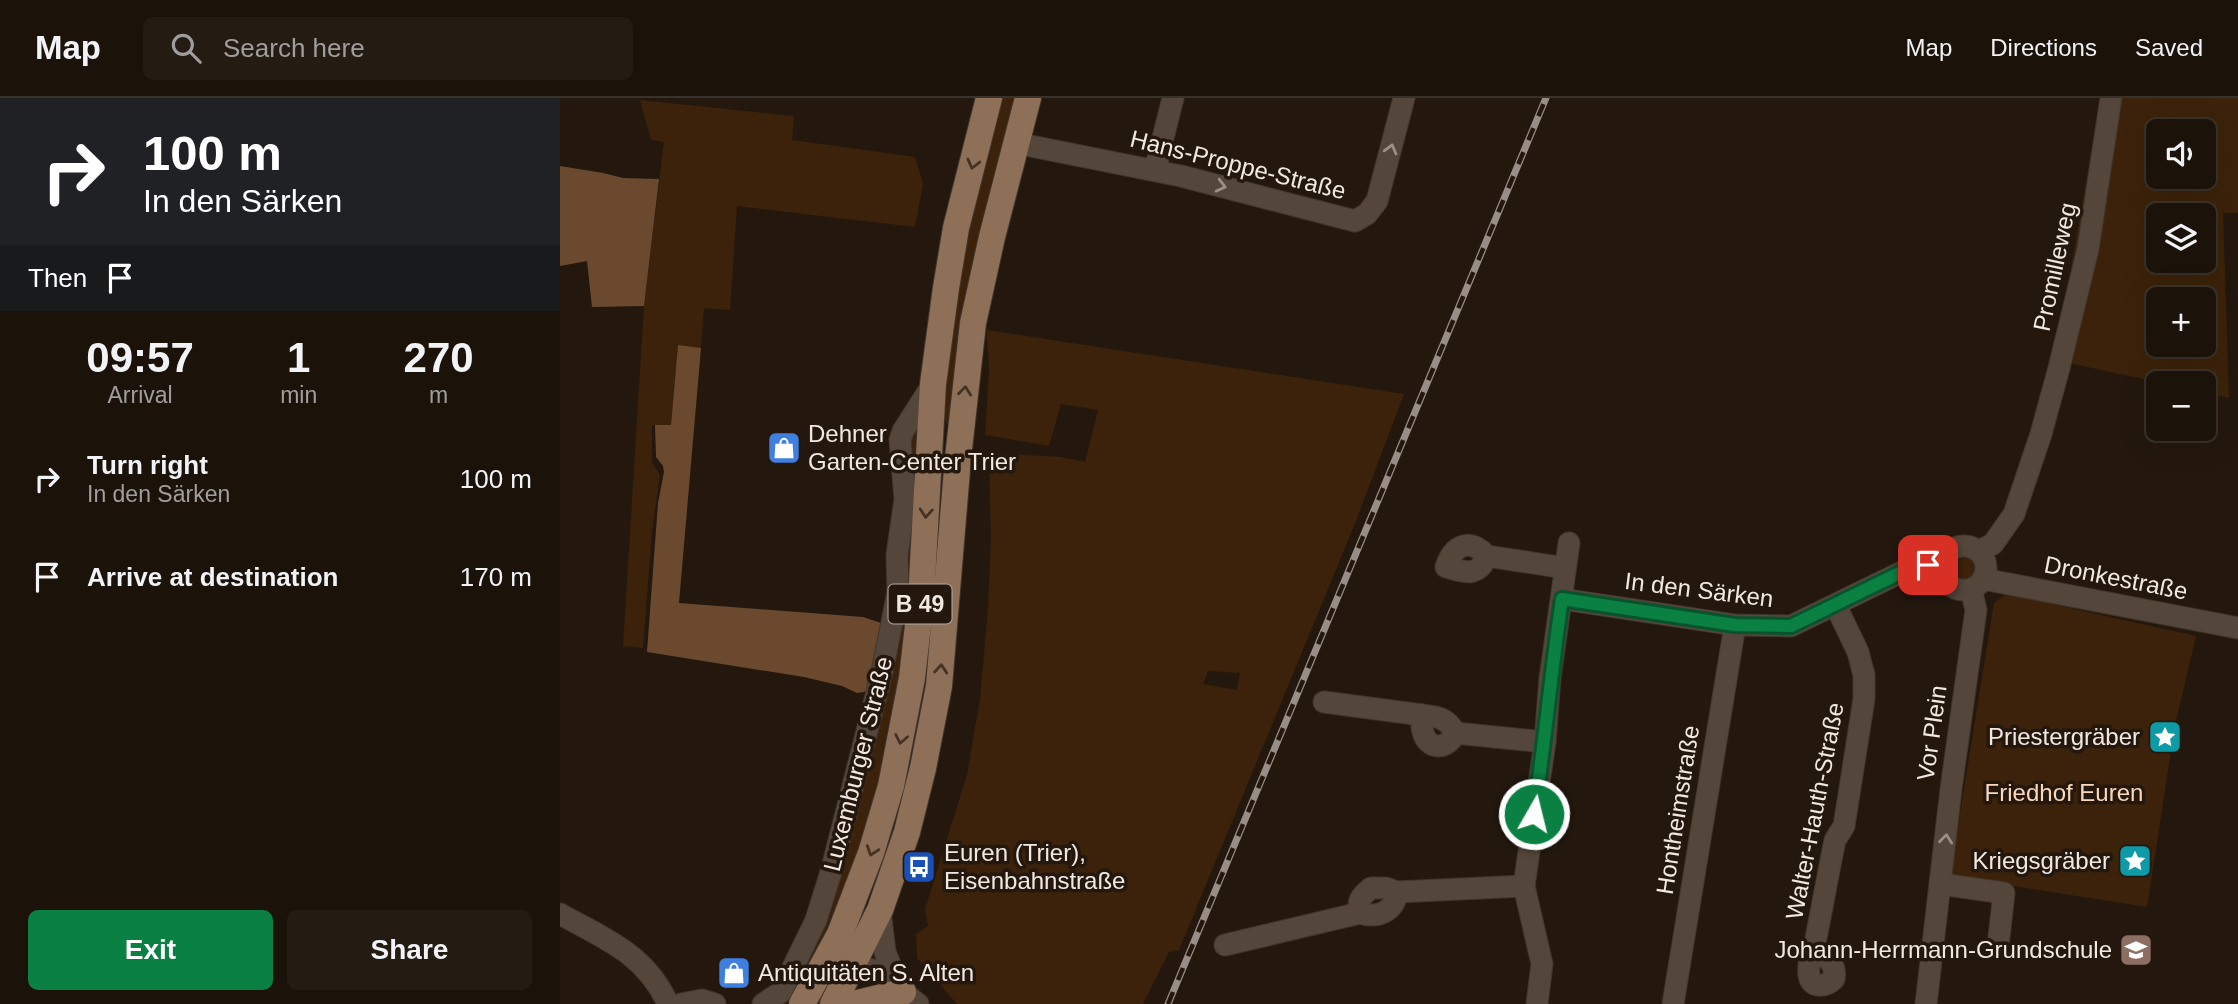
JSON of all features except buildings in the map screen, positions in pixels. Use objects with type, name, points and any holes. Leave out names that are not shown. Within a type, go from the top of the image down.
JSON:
[{"type":"main road","name":"Luxemburger Straße","points":[[802,1004],[840,934],[871,853],[891,786],[909,690],[921,599],[920,423],[933,384],[956,228],[989,98]]},
{"type":"main road","name":"B 49","points":[[833,1004],[880,910],[907,832],[923,768],[939,686],[958,458],[973,323],[1028,98]]},
{"type":"main road","points":[[854,1004],[911,998]]},
{"type":"street","points":[[1155,170],[1173,98]]},
{"type":"street","name":"Hans-Proppe-Straße","points":[[1016,143],[1155,170],[1355,221],[1367,214],[1377,201],[1404,98]]},
{"type":"street","name":"Promilleweg","points":[[1979,551],[1993,544],[2014,514],[2038,444],[2088,249],[2111,98]]},
{"type":"street","points":[[920,423],[944,428],[950,435],[958,458]]},
{"type":"street","name":"Luxemburger Straße","points":[[763,1004],[780,992],[786,981],[816,920],[831,872],[882,672],[898,592],[897,555],[905,499],[900,440],[903,431],[920,423]]},
{"type":"street","points":[[1537,1004],[1542,964],[1524,886],[1569,543]]},
{"type":"street","points":[[1967,546],[1979,551],[1985,562],[1977,584],[1964,590],[1952,586],[1943,576],[1942,563],[1949,552],[1954,548],[1967,546]]},
{"type":"street","points":[[1487,556],[1565,568]]},
{"type":"street","name":"In den Särken","points":[[1562,599],[1735,625],[1791,626],[1914,566],[1942,563]]},
{"type":"street","name":"Dronkestraße","points":[[1977,584],[2238,628]]},
{"type":"street","name":"Vor Plein","points":[[1926,1004],[1951,789],[1976,610],[1977,584]]},
{"type":"street","name":"Walter-Hauth-Straße","points":[[1814,948],[1835,840],[1844,826],[1864,699],[1864,675],[1858,652],[1836,606]]},
{"type":"street","name":"Hontheimstraße","points":[[1673,1004],[1735,625]]},
{"type":"street","points":[[1324,702],[1441,717],[1448,721],[1455,733],[1545,742]]},
{"type":"street","points":[[1941,884],[2004,893],[1998,946]]},
{"type":"street","points":[[1225,945],[1360,913],[1360,899],[1371,888],[1397,891],[1524,886]]},
{"type":"street","points":[[880,910],[885,952],[911,998]]},
{"type":"street","points":[[560,914],[630,953],[656,980],[668,1004]]},
{"type":"street","points":[[840,934],[845,952],[862,979],[876,987],[911,998]]},
{"type":"street","points":[[815,980],[853,968]]},
{"type":"street","points":[[681,1004],[702,1000],[715,1004]]},
{"type":"green space","points":[[999,98],[1018,98],[954,432],[941,416],[951,309]]},
{"type":"green space","points":[[2101,98],[2238,98],[2238,213],[2223,213],[2229,398],[2216,395],[2216,371],[2146,371],[2146,380],[2055,360]]},
{"type":"green space","points":[[640,100],[794,116],[792,140],[915,157],[923,184],[915,227],[737,206],[730,310],[704,308],[701,348],[678,346],[671,425],[652,425],[652,462],[660,475],[652,532],[643,648],[623,646],[644,306],[664,142],[651,140]]},
{"type":"green space","points":[[987,330],[1404,394],[1354,526],[1179,950],[1169,952],[1143,1004],[957,1004],[917,958],[916,934],[928,926],[925,909],[967,775],[980,699],[991,539],[989,453],[1061,457],[1085,462],[1098,410],[1061,404],[1049,446],[985,435],[989,371]],"holes":[[[1208,671],[1240,673],[1237,690],[1203,684]]]},
{"type":"green space","points":[[916,430],[922,430],[902,703],[851,884],[806,979],[786,1004],[776,1004],[860,791],[909,435]]},
{"type":"green space","points":[[1965,557],[1973,560],[1976,568],[1973,576],[1965,579],[1957,576],[1954,568],[1957,560]]},
{"type":"green space","name":"Friedhof Euren","points":[[2006,594],[2196,636],[2175,725],[2147,907],[1950,876],[1994,603]]},
{"type":"shaded area","points":[[560,166],[623,178],[659,179],[644,306],[592,307],[587,261],[560,266]]},
{"type":"shaded area","points":[[678,345],[701,348],[679,603],[863,617],[884,624],[870,691],[857,693],[842,686],[804,677],[647,652],[658,503],[664,472],[656,457],[655,425],[671,425]]},
{"type":"railway","points":[[1168,1004],[1546,98]]},
{"type":"place","name":"Dehner Garten-Center Trier","points":[[784,448]]},
{"type":"place","name":"Priestergräber","points":[[2165,737]]},
{"type":"place","name":"Kriegsgräber","points":[[2135,861]]},
{"type":"place","name":"Euren (Trier), Eisenbahnstraße","points":[[919,867]]},
{"type":"place","name":"Johann-Herrmann-Grundschule","points":[[2136,950]]},
{"type":"place","name":"Antiquitäten S. Alten","points":[[734,973]]},
{"type":"route","points":[[1534,814],[1562,599],[1735,625],[1791,626],[1914,566],[1928,565]]}]
